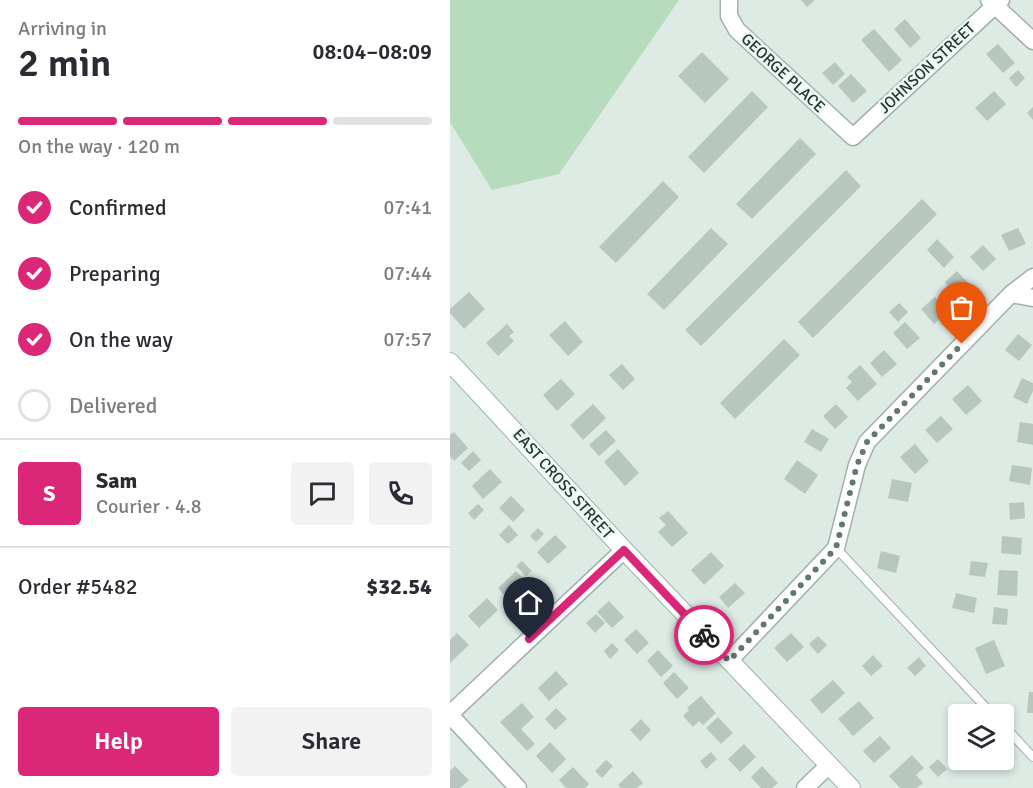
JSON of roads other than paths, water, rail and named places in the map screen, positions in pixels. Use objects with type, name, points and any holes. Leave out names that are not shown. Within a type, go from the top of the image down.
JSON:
[{"type":"street","name":"GEORGE PLACE","points":[[729,0],[729,16],[736,30],[853,137]]},
{"type":"street","name":"JOHNSON STREET","points":[[853,137],[995,2]]},
{"type":"street","points":[[995,2],[1033,41]]},
{"type":"street","points":[[729,661],[836,548],[857,465],[867,442],[1011,294],[1033,277]]},
{"type":"street","points":[[1011,294],[1033,298]]},
{"type":"street","name":"EAST CROSS STREET","points":[[450,362],[624,550],[851,788]]},
{"type":"street","points":[[518,788],[450,715],[624,550]]},
{"type":"street","points":[[805,788],[829,765]]},
{"type":"lane","points":[[836,548],[983,704]]},
{"type":"lane","points":[[1014,737],[1033,757]]}]
